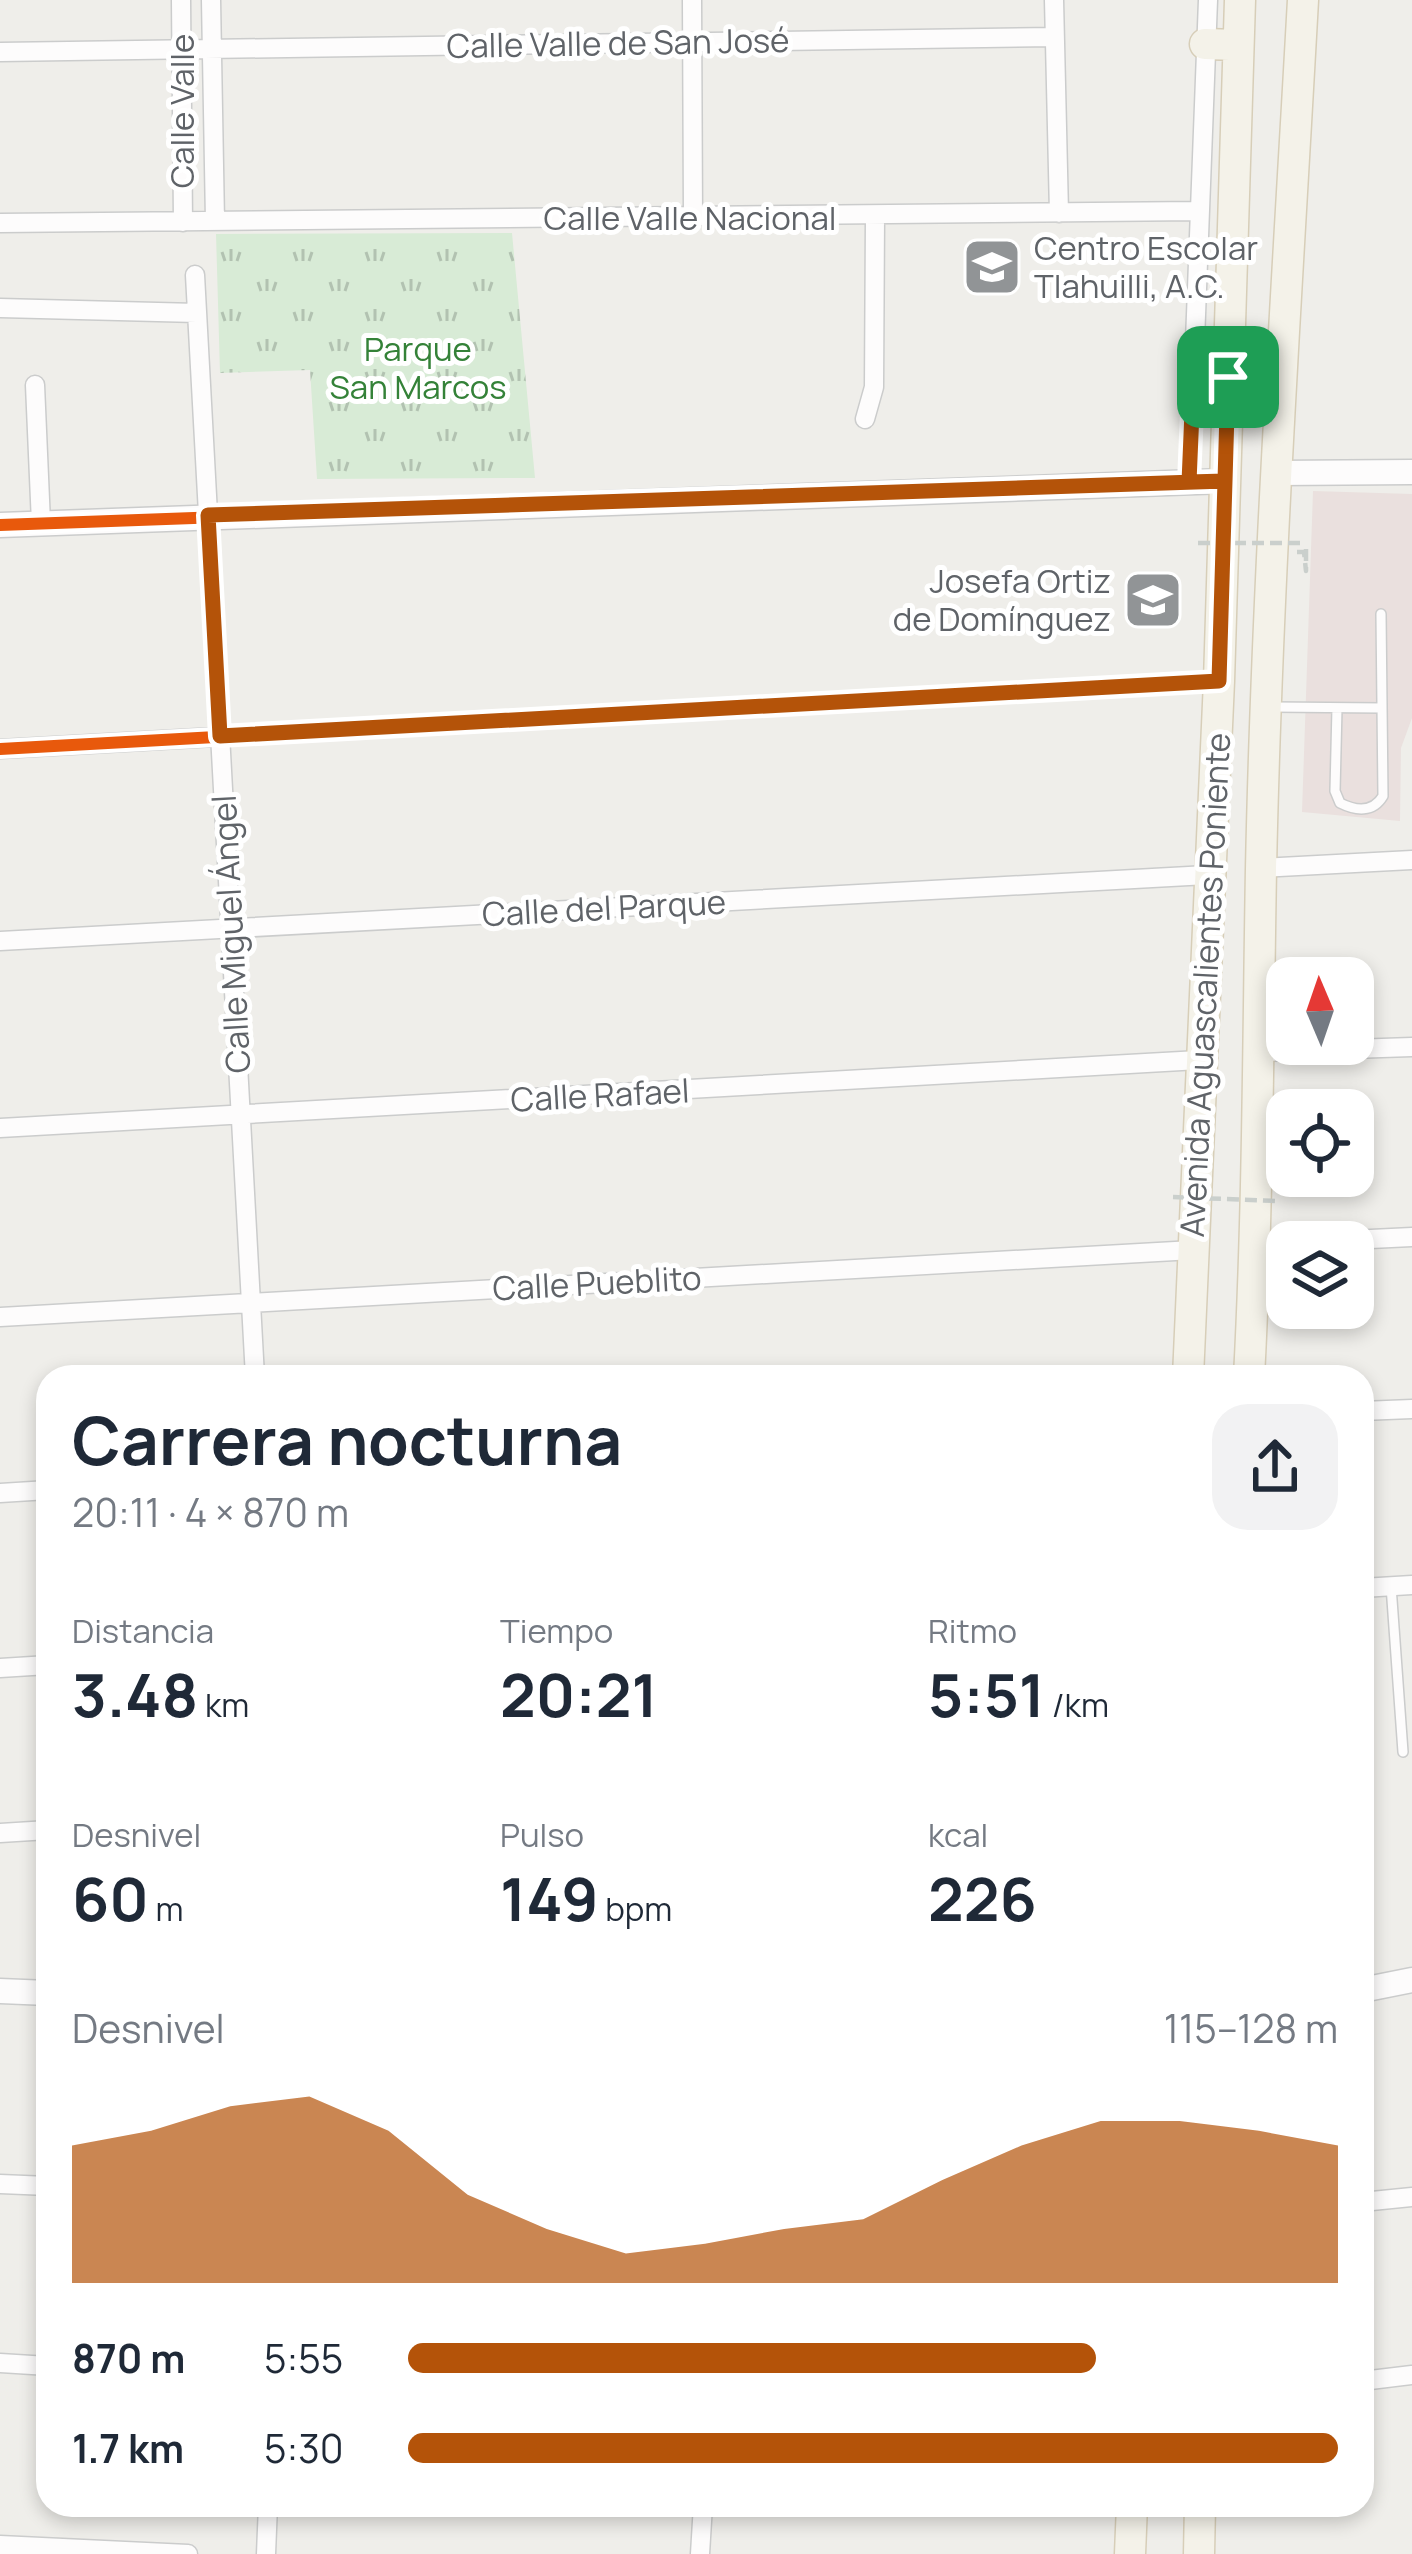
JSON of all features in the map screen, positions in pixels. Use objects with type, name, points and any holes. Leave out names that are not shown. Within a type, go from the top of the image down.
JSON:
[{"type":"main road","name":"Avenida Aguascalientes Poniente","points":[[1188,1365],[1219,681],[1240,0]]},
{"type":"main road","name":"Avenida Aguascalientes Poniente","points":[[1271,1221],[1260,1052],[1261,868],[1303,0]]},
{"type":"main road","points":[[1205,44],[1238,45]]},
{"type":"main road","name":"Avenida Aguascalientes Poniente","points":[[1251,1365],[1266,1279]]},
{"type":"main road","points":[[1130,2554],[1132,2517]]},
{"type":"main road","points":[[1199,2554],[1201,2517]]},
{"type":"street","name":"Calle Valle","points":[[182,0],[183,222]]},
{"type":"street","name":"Calle Valle","points":[[211,0],[215,221]]},
{"type":"street","points":[[692,0],[694,217]]},
{"type":"street","points":[[1054,0],[1059,213]]},
{"type":"street","points":[[1208,0],[1195,341],[1228,377]]},
{"type":"street","name":"Calle Valle de San José","points":[[0,52],[1054,37]]},
{"type":"street","name":"Calle Valle Nacional","points":[[0,223],[1198,211]]},
{"type":"street","points":[[865,419],[874,387],[875,217]]},
{"type":"street","name":"Calle Miguel Ángel","points":[[195,275],[254,1365]]},
{"type":"street","points":[[0,308],[196,313]]},
{"type":"street","points":[[35,385],[41,523]]},
{"type":"street","points":[[1277,473],[1412,472]]},
{"type":"street","points":[[0,525],[1225,481]]},
{"type":"street","points":[[0,748],[1219,681]]},
{"type":"street","points":[[1261,868],[1412,860]]},
{"type":"street","name":"Calle del Parque","points":[[0,940],[1208,875]]},
{"type":"street","points":[[1260,1052],[1412,1047]]},
{"type":"street","name":"Calle Rafael","points":[[0,1128],[1199,1060]]},
{"type":"street","points":[[1374,1239],[1412,1237]]},
{"type":"street","name":"Calle Pueblito","points":[[0,1317],[1193,1250]]},
{"type":"street","points":[[1374,1411],[1412,1409]]},
{"type":"street","points":[[0,1493],[36,1491]]},
{"type":"street","points":[[1374,1587],[1412,1586]]},
{"type":"street","points":[[0,1668],[36,1666]]},
{"type":"street","points":[[0,1832],[36,1830]]},
{"type":"street","points":[[1374,1988],[1412,1980]]},
{"type":"street","points":[[0,1991],[36,1992]]},
{"type":"street","points":[[0,2184],[36,2186]]},
{"type":"street","points":[[1374,2201],[1412,2198]]},
{"type":"street","points":[[0,2363],[36,2365]]},
{"type":"street","points":[[1374,2379],[1412,2375]]},
{"type":"street","points":[[266,2554],[268,2517]]},
{"type":"street","points":[[700,2554],[702,2517]]},
{"type":"street","points":[[0,2545],[188,2554]]},
{"type":"lane","points":[[1189,482],[1195,341]]},
{"type":"lane","points":[[1337,709],[1335,791],[1340,802],[1366,809],[1377,805],[1382,796],[1381,614]]},
{"type":"lane","points":[[1268,707],[1382,708]]},
{"type":"lane","points":[[1391,1586],[1403,1752]]},
{"type":"path","points":[[1198,543],[1306,543],[1306,572],[1304,552]]},
{"type":"path","points":[[1173,1197],[1276,1201]]},
{"type":"shaded area","points":[[1313,491],[1412,494],[1412,718],[1401,748],[1400,821],[1302,812]]},
{"type":"green space","name":"Parque San Marcos","points":[[512,233],[535,478],[317,479],[310,370],[220,373],[216,234]]},
{"type":"cycle path","points":[[0,525],[1225,481]]},
{"type":"cycle path","points":[[0,749],[1219,681]]},
{"type":"place","name":"Centro Escolar Tlahuilli, A.C.","points":[[992,267]]},
{"type":"place","name":"Josefa Ortiz de Domínguez","points":[[1153,600]]},
{"type":"route","points":[[1228,377],[1195,341],[1189,482],[1225,481],[1219,681],[220,736],[208,515],[1225,481],[1228,377]]}]
